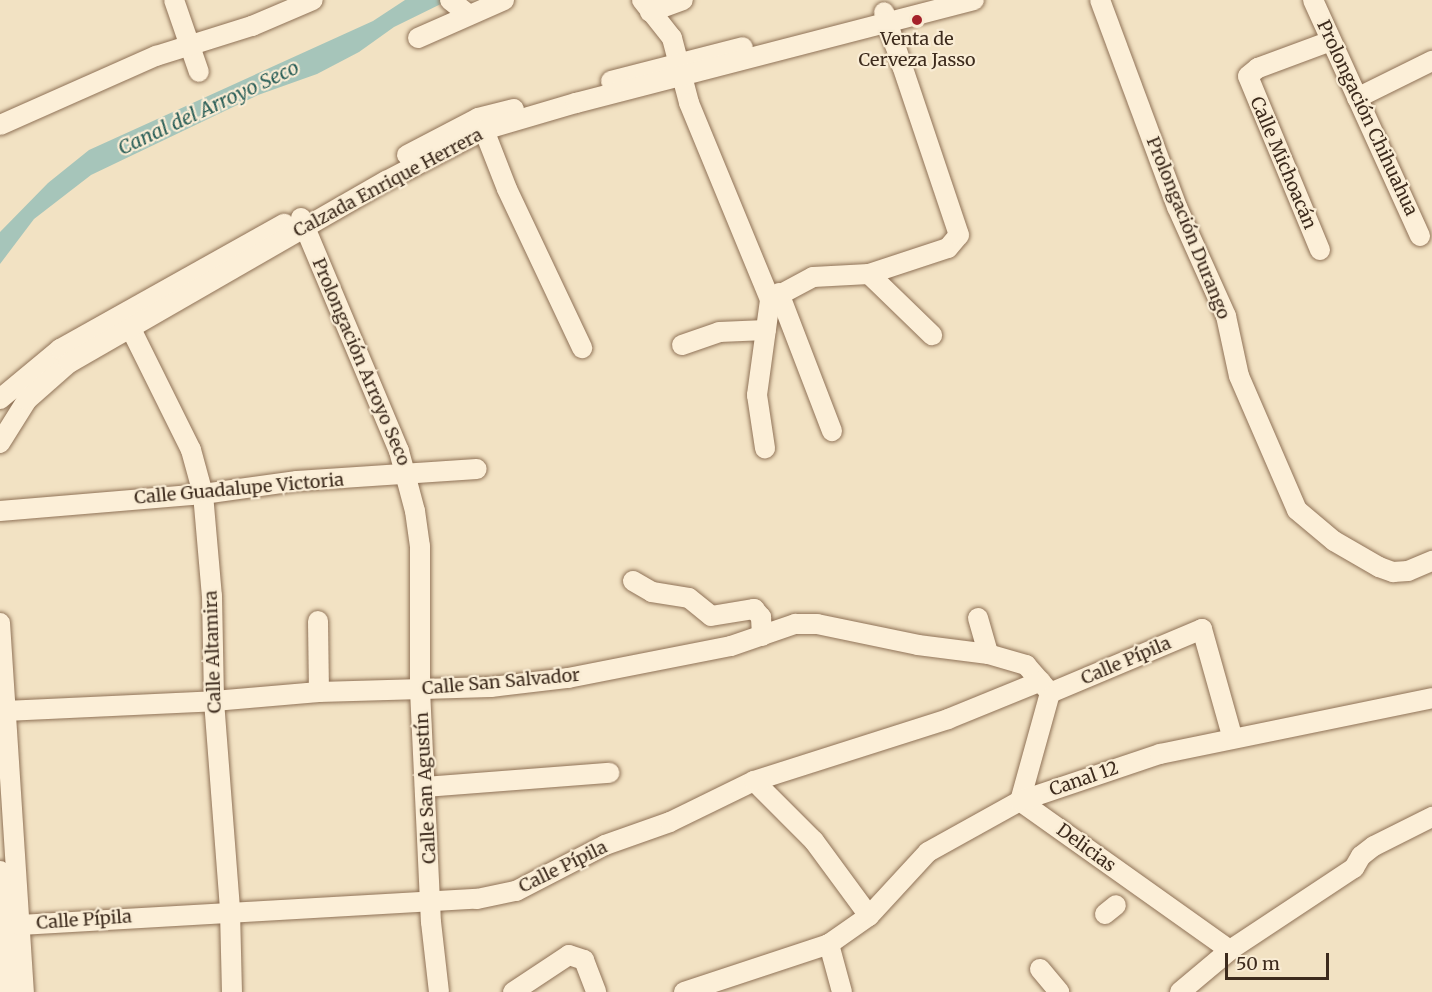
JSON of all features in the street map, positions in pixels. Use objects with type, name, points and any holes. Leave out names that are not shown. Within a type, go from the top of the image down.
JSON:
[{"type":"street","points":[[174,0],[199,72]]},
{"type":"street","points":[[418,38],[459,7],[504,0]]},
{"type":"street","points":[[683,0],[646,6],[672,39],[681,69],[832,431]]},
{"type":"street","name":"Calzada Enrique Herrera","points":[[885,17],[935,0]]},
{"type":"street","name":"Calzada Enrique Herrera","points":[[0,443],[27,400],[47,379],[302,222],[478,118],[885,17],[974,0]]},
{"type":"street","name":"Prolongación Durango","points":[[1100,0],[1177,207],[1226,316],[1239,376],[1297,510],[1334,541],[1393,572],[1432,561]]},
{"type":"street","name":"Prolongación Chihuahua","points":[[1312,0],[1420,236]]},
{"type":"street","points":[[0,125],[190,45],[307,2]]},
{"type":"street","points":[[765,448],[757,395],[766,330],[775,297],[813,277],[869,274],[954,243],[959,235],[955,213],[885,17]]},
{"type":"street","name":"Calle Michoacán","points":[[1320,250],[1248,76],[1258,68],[1331,41]]},
{"type":"street","points":[[1358,98],[1432,61]]},
{"type":"street","name":"Calzada Enrique Herrera","points":[[0,399],[60,349],[484,130],[681,69]]},
{"type":"street","points":[[484,130],[507,189],[582,348]]},
{"type":"street","name":"Prolongación Arroyo Seco","points":[[302,222],[408,476]]},
{"type":"street","points":[[869,274],[932,335]]},
{"type":"street","name":"Calle Altamira","points":[[130,327],[191,450],[203,494],[212,596],[214,701],[230,911],[232,992]]},
{"type":"street","points":[[682,345],[719,332],[766,330]]},
{"type":"street","name":"Calle Guadalupe Victoria","points":[[0,511],[203,494],[297,481],[408,476],[477,469]]},
{"type":"street","name":"Calle San Agustín","points":[[408,476],[420,546],[420,690],[433,900],[432,930],[439,992]]},
{"type":"street","points":[[640,585],[689,598],[711,616],[754,609],[761,617],[762,636]]},
{"type":"street","points":[[978,618],[988,654]]},
{"type":"street","points":[[318,621],[319,692]]},
{"type":"street","points":[[0,622],[5,711],[8,992]]},
{"type":"street","name":"Calle San Salvador","points":[[5,711],[214,701],[319,692],[420,690],[568,678],[731,646],[795,624],[817,624],[918,645],[988,654],[1026,665],[1046,687]]},
{"type":"street","name":"Calle Pípila","points":[[8,924],[477,899],[516,891],[605,845],[670,822],[754,781],[1046,687],[1202,629],[1232,736]]},
{"type":"street","points":[[1020,801],[1046,687]]},
{"type":"street","name":"Canal 12","points":[[684,992],[829,944],[869,916],[928,852],[1020,801],[1099,772],[1232,736],[1432,698]]},
{"type":"street","points":[[425,787],[609,773]]},
{"type":"street","points":[[754,781],[814,841],[869,916]]},
{"type":"street","name":"Delicias","points":[[1020,801],[1230,950]]},
{"type":"street","points":[[1180,992],[1230,950],[1354,868],[1361,856],[1379,843],[1432,817]]},
{"type":"street","points":[[0,871],[8,924],[24,992]]},
{"type":"street","points":[[829,944],[842,992]]},
{"type":"street","points":[[513,992],[569,955],[584,960],[596,992]]},
{"type":"street","points":[[1040,969],[1059,992]]},
{"type":"water","name":"Canal del Arroyo Seco","points":[[405,0],[449,0],[394,27],[359,52],[317,74],[258,95],[91,175],[34,219],[0,264],[0,232],[48,183],[89,150],[373,21]]},
{"type":"place","name":"Venta de Cerveza Jasso","points":[[917,20]]}]
